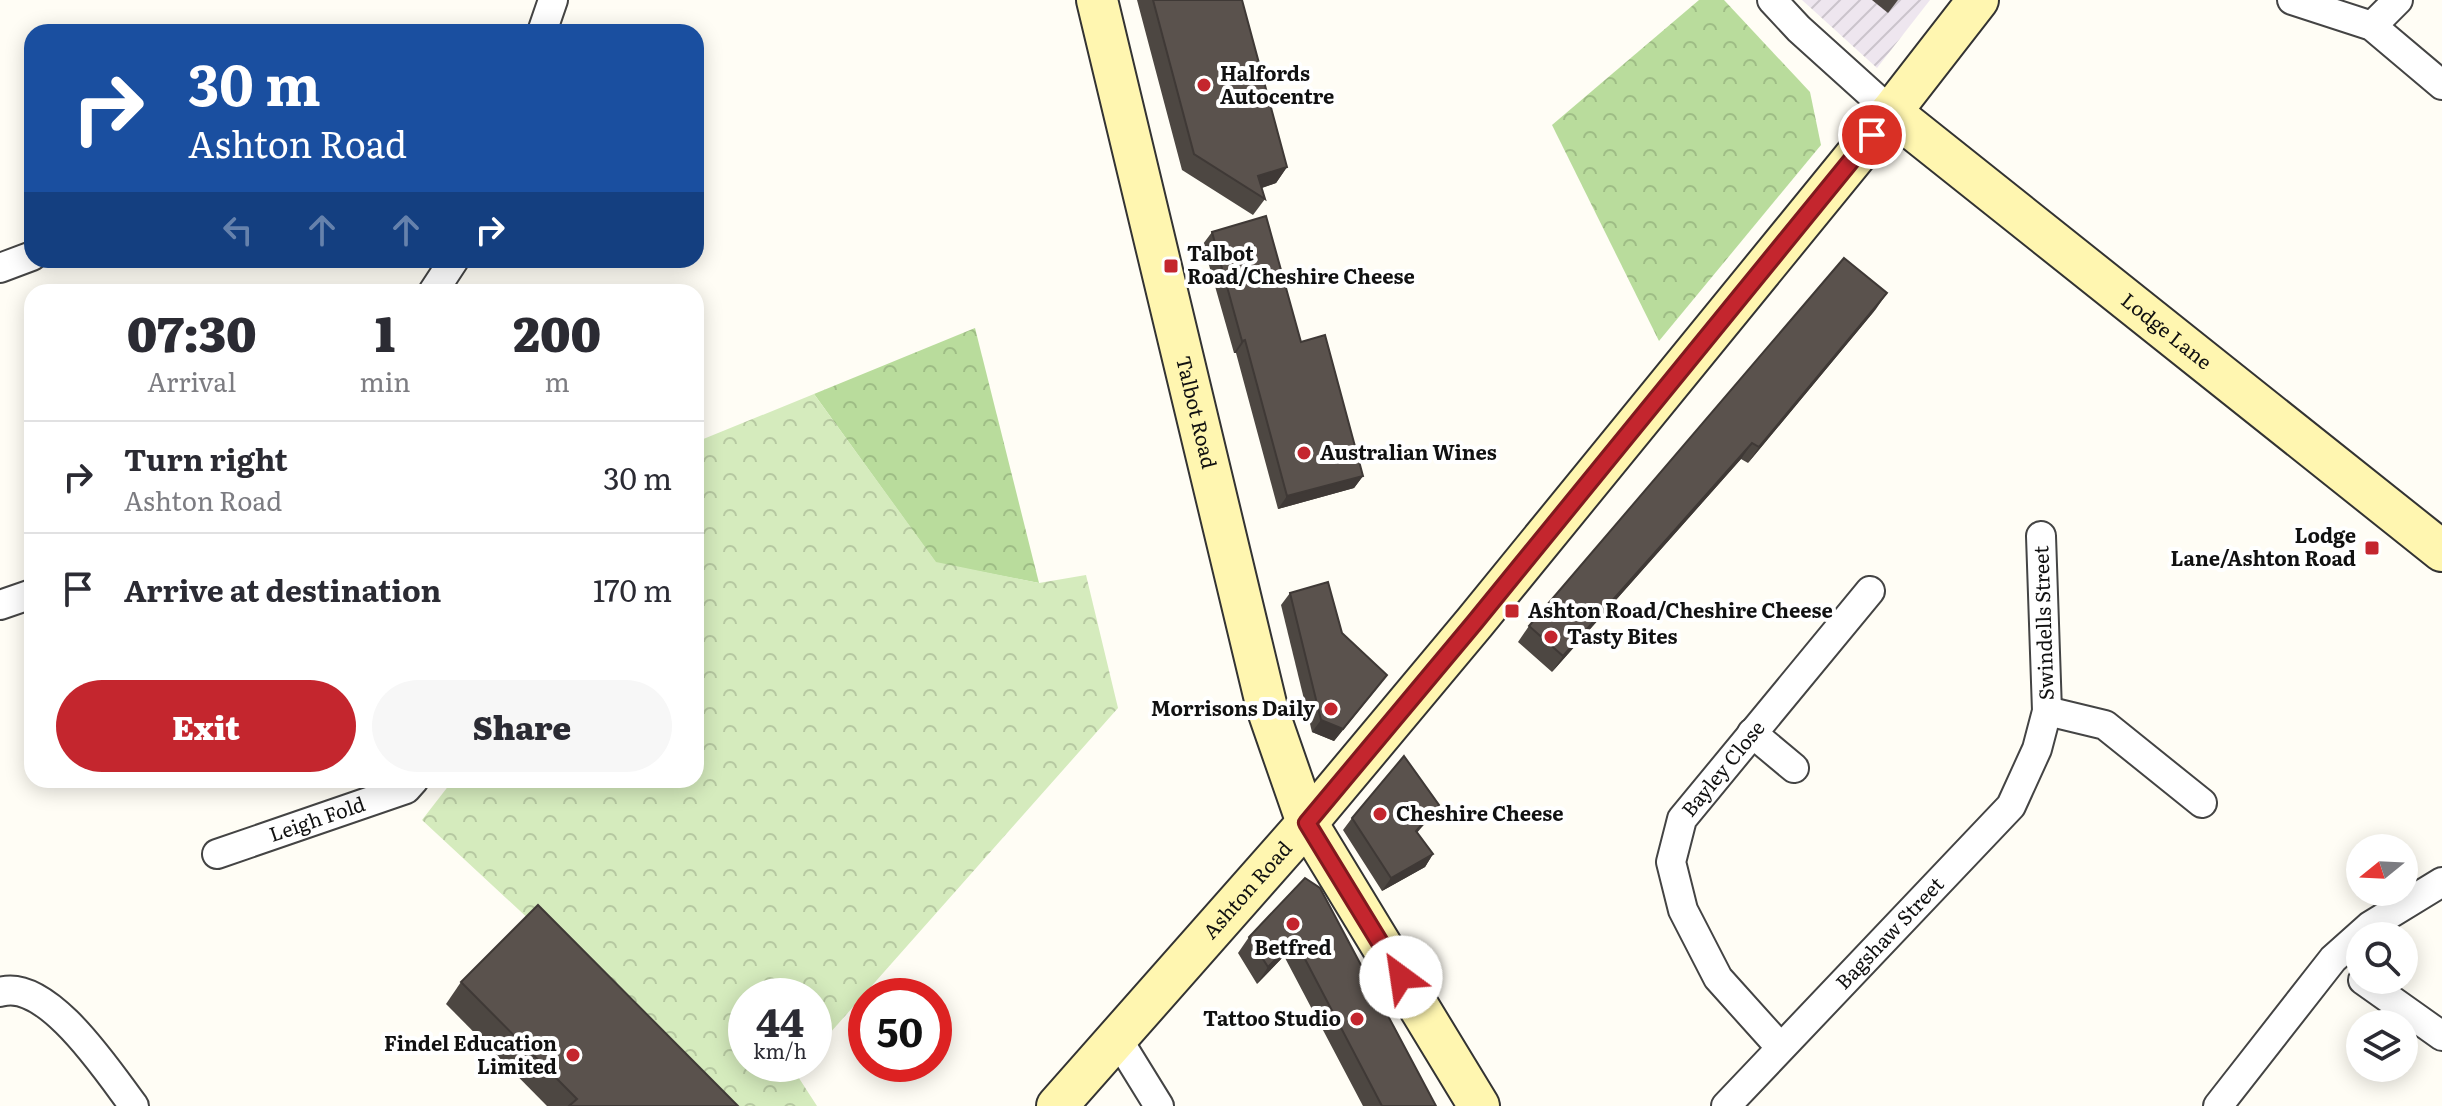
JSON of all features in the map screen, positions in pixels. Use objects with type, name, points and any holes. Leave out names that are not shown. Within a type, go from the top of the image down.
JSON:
[{"type":"street","points":[[545,24],[553,0]]},
{"type":"street","name":"Talbot Road","points":[[1097,0],[1267,708],[1307,823],[1479,1106]]},
{"type":"street","points":[[1772,0],[1799,29],[1891,112]]},
{"type":"street","name":"Ashton Road","points":[[1057,1106],[1307,823],[1475,622],[1891,112],[1978,0]]},
{"type":"street","points":[[2292,0],[2372,26],[2442,85]]},
{"type":"street","points":[[2372,26],[2398,0]]},
{"type":"street","name":"Lodge Lane","points":[[1891,112],[2442,551]]},
{"type":"street","points":[[0,268],[24,259]]},
{"type":"street","name":"Swindells Street","points":[[2037,749],[2047,711],[2041,536]]},
{"type":"street","name":"Bayley Close","points":[[1780,1047],[1718,978],[1683,910],[1671,862],[1682,819],[1870,591]]},
{"type":"street","points":[[0,605],[24,597]]},
{"type":"street","name":"Swindells Street","points":[[2047,711],[2105,725],[2202,803]]},
{"type":"street","points":[[1752,733],[1794,768]]},
{"type":"street","name":"Bagshaw Street","points":[[1726,1106],[2011,806],[2037,749]]},
{"type":"street","name":"Leigh Fold","points":[[217,854],[407,788]]},
{"type":"street","points":[[2218,1106],[2333,959],[2370,926],[2442,882]]},
{"type":"street","points":[[2333,959],[2346,968]]},
{"type":"street","points":[[0,992],[11,988],[43,1001],[83,1041],[134,1106]]},
{"type":"street","points":[[2383,994],[2442,1036]]},
{"type":"street","points":[[1117,1038],[1159,1106]]},
{"type":"shaded area","points":[[1802,0],[1930,0],[1877,68]]},
{"type":"green space","points":[[1699,0],[1724,0],[1810,92],[1821,145],[1659,341],[1552,125]]},
{"type":"green space","points":[[975,328],[1039,583],[936,563],[814,394]]},
{"type":"green space","points":[[814,394],[936,562],[1039,583],[1086,575],[1118,708],[879,978],[848,978],[848,1013],[832,1031],[832,978],[728,978],[728,1082],[801,1082],[817,1106],[730,1106],[422,820],[447,788],[704,788],[704,439]]},
{"type":"building","name":"Halfords Autocentre","points":[[1153,0],[1242,0],[1287,167],[1258,176],[1265,199],[1194,154]]},
{"type":"building","points":[[1266,216],[1301,342],[1325,335],[1363,476],[1287,496],[1212,232]]},
{"type":"building","points":[[1844,258],[1887,293],[1759,447],[1752,443],[1563,656],[1529,626]]},
{"type":"building","points":[[1328,582],[1342,633],[1387,675],[1343,729],[1321,720],[1290,593]]},
{"type":"building","points":[[1404,756],[1439,805],[1416,831],[1433,854],[1391,878],[1352,818]]},
{"type":"building","points":[[1305,878],[1320,888],[1436,1106],[1382,1106],[1295,940],[1268,967],[1249,937]]},
{"type":"building","name":"Findel Education Limited","points":[[538,905],[738,1106],[569,1106],[577,1099],[461,982]]},
{"type":"place","name":"Halfords Autocentre","points":[[1204,85]]},
{"type":"place","name":"Talbot Road/Cheshire Cheese","points":[[1171,266]]},
{"type":"place","name":"Australian Wines","points":[[1304,453]]},
{"type":"place","name":"Lodge Lane/Ashton Road","points":[[2372,548]]},
{"type":"place","name":"Ashton Road/Cheshire Cheese","points":[[1512,611]]},
{"type":"place","name":"Tasty Bites","points":[[1551,637]]},
{"type":"place","name":"Morrisons Daily","points":[[1331,709]]},
{"type":"place","name":"Cheshire Cheese","points":[[1380,814]]},
{"type":"place","name":"Betfred","points":[[1293,924]]},
{"type":"place","name":"Tattoo Studio","points":[[1357,1019]]},
{"type":"place","name":"Findel Education Limited","points":[[573,1055]]},
{"type":"route","points":[[1401,977],[1307,823],[1872,135]]}]
